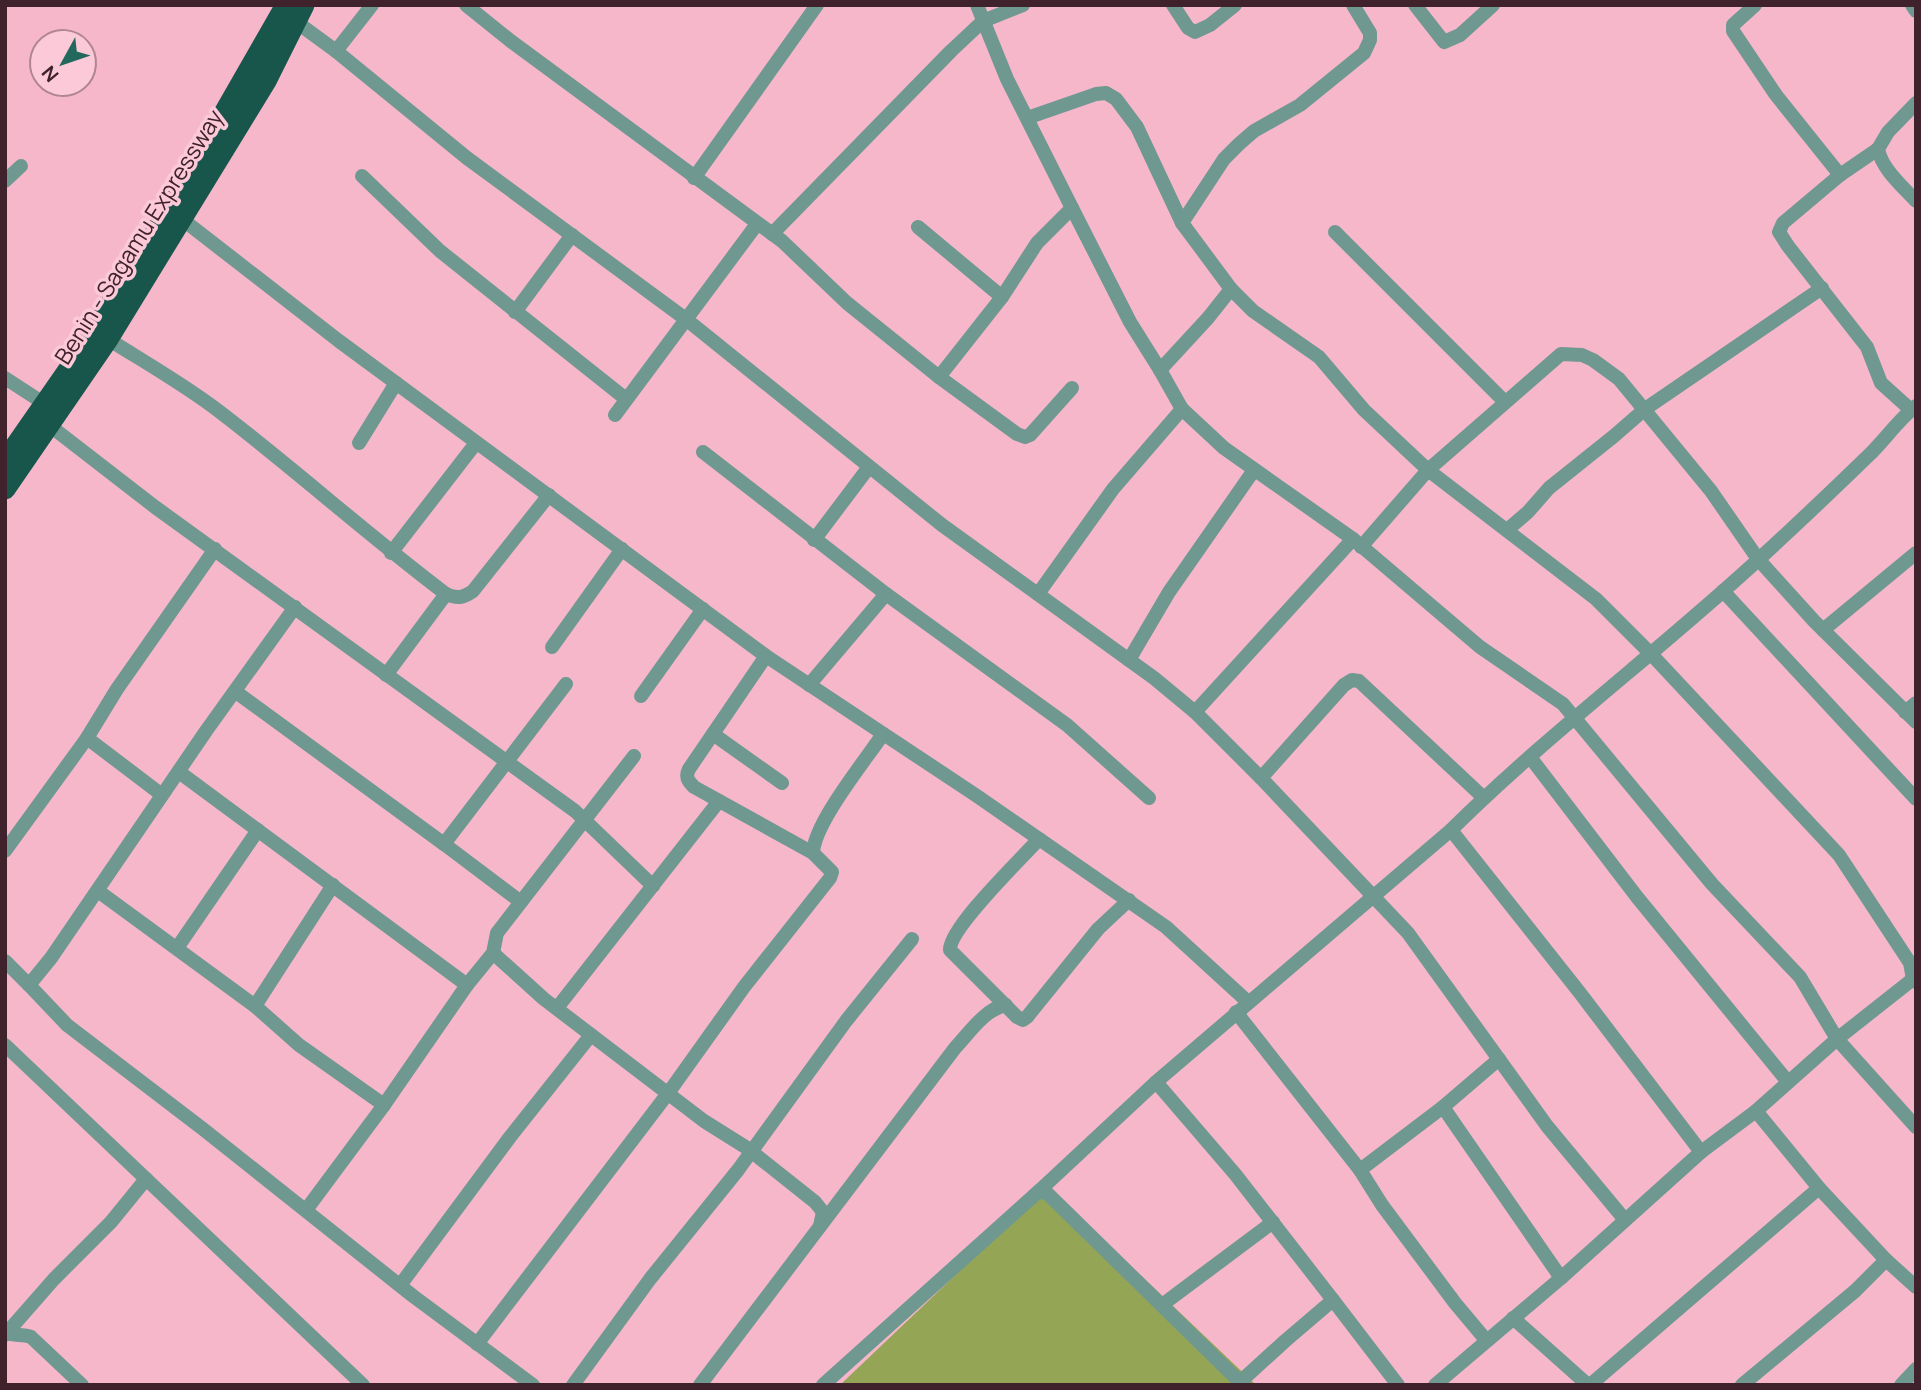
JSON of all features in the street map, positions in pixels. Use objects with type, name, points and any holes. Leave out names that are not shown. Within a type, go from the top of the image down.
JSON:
[{"type":"highway","name":"Benin - Sagamu Expressway","points":[[5,489],[47,415],[108,339],[266,81],[295,10]]},
{"type":"highway","points":[[5,461],[47,415],[78,356],[295,10]]},
{"type":"street","points":[[336,51],[372,5]]},
{"type":"street","points":[[466,5],[772,234],[847,303],[939,377],[1017,434],[1025,437],[1030,435],[1072,388]]},
{"type":"street","points":[[694,178],[817,5]]},
{"type":"street","points":[[977,5],[1027,118],[1072,208],[1130,322],[1182,409],[1224,448],[1357,543],[1480,647],[1563,704],[1712,884],[1800,977],[1837,1039],[1916,1128]]},
{"type":"street","points":[[772,234],[874,127],[983,22],[1023,5]]},
{"type":"street","points":[[1173,5],[1188,28],[1195,32],[1210,25],[1235,5]]},
{"type":"street","points":[[1182,223],[1224,159],[1239,144],[1254,131],[1300,105],[1368,47],[1370,33],[1353,5]]},
{"type":"street","points":[[1415,5],[1444,42],[1460,35],[1493,5]]},
{"type":"street","points":[[1755,5],[1737,20],[1733,31],[1776,95],[1840,175]]},
{"type":"street","points":[[1912,5],[1916,11]]},
{"type":"street","points":[[295,10],[336,51],[467,158],[687,320],[942,525],[1129,660],[1195,712],[1408,933],[1547,1126],[1625,1220]]},
{"type":"street","points":[[1027,118],[1096,94],[1106,93],[1116,99],[1137,127],[1182,223],[1231,289],[1253,311],[1319,357],[1364,410],[1428,470],[1588,592],[1652,655],[1839,855],[1910,963],[1914,981],[1837,1039],[1756,1111],[1701,1152],[1561,1278],[1435,1385]]},
{"type":"street","points":[[823,1385],[1156,1082],[1451,830],[1484,797],[1574,718],[1652,655],[1869,455],[1913,408],[1881,383],[1867,347],[1779,232],[1783,223],[1840,175],[1878,149],[1888,132],[1916,103]]},
{"type":"street","points":[[1878,149],[1886,168],[1916,201]]},
{"type":"street","points":[[5,181],[20,166]]},
{"type":"street","points":[[362,176],[440,251],[626,399]]},
{"type":"street","points":[[939,377],[1002,297],[1037,243],[1072,208]]},
{"type":"street","points":[[182,219],[476,443],[766,656],[1129,900],[1181,939],[1242,1007],[1415,1249],[1486,1340]]},
{"type":"street","points":[[615,415],[757,224]]},
{"type":"street","points":[[918,228],[1002,297]]},
{"type":"street","points":[[1335,232],[1505,402]]},
{"type":"street","points":[[515,312],[572,235]]},
{"type":"street","points":[[1507,530],[1528,512],[1549,488],[1645,409],[1822,288]]},
{"type":"street","points":[[1160,370],[1231,289]]},
{"type":"street","points":[[108,339],[190,390],[221,413],[391,553],[455,598],[464,598],[473,591],[549,495]]},
{"type":"street","points":[[1195,712],[1428,470],[1561,354],[1582,355],[1619,379],[1711,491],[1759,559],[1823,630],[1912,712]]},
{"type":"street","points":[[5,378],[155,507],[585,821],[653,886]]},
{"type":"street","points":[[359,443],[396,383]]},
{"type":"street","points":[[1038,594],[1113,489],[1182,409]]},
{"type":"street","points":[[391,553],[476,443]]},
{"type":"street","points":[[704,452],[814,540],[1067,725],[1149,798]]},
{"type":"street","points":[[814,540],[869,467]]},
{"type":"street","points":[[1129,660],[1169,592],[1254,470]]},
{"type":"street","points":[[5,851],[87,738],[117,689],[215,549]]},
{"type":"street","points":[[551,647],[622,549]]},
{"type":"street","points":[[1823,630],[1916,553]]},
{"type":"street","points":[[1723,591],[1916,799]]},
{"type":"street","points":[[386,675],[446,594]]},
{"type":"street","points":[[809,685],[886,594]]},
{"type":"street","points":[[30,985],[295,607]]},
{"type":"street","points":[[641,696],[703,609]]},
{"type":"street","points":[[477,1344],[668,1093],[744,987],[830,878],[832,872],[813,853],[694,787],[687,780],[686,774],[766,656]]},
{"type":"street","points":[[1261,778],[1344,685],[1352,680],[1359,681],[1484,797]]},
{"type":"street","points":[[444,844],[566,684]]},
{"type":"street","points":[[236,692],[521,902]]},
{"type":"street","points":[[713,734],[782,783]]},
{"type":"street","points":[[813,853],[813,844],[835,802],[883,734]]},
{"type":"street","points":[[87,738],[162,795]]},
{"type":"street","points":[[306,1210],[384,1105],[467,985],[493,953],[497,933],[635,756]]},
{"type":"street","points":[[1530,757],[1719,1000],[1788,1082]]},
{"type":"street","points":[[179,772],[467,985]]},
{"type":"street","points":[[556,1008],[719,801]]},
{"type":"street","points":[[177,948],[258,830]]},
{"type":"street","points":[[1451,830],[1701,1152]]},
{"type":"street","points":[[1039,839],[965,920],[950,943],[950,950],[1017,1017],[1023,1020],[1027,1017],[1098,929],[1129,900]]},
{"type":"street","points":[[256,1006],[332,885]]},
{"type":"street","points":[[98,891],[256,1006],[299,1045],[384,1105]]},
{"type":"street","points":[[573,1385],[650,1279],[751,1152],[838,1032],[912,939]]},
{"type":"street","points":[[493,953],[556,1008],[815,1202],[823,1212],[820,1226]]},
{"type":"street","points":[[5,961],[67,1025],[203,1129],[274,1188],[533,1385]]},
{"type":"street","points":[[700,1385],[955,1048],[989,1012],[996,1006],[1006,1004]]},
{"type":"street","points":[[401,1284],[510,1137],[591,1035]]},
{"type":"street","points":[[7,1052],[146,1179],[363,1385]]},
{"type":"street","points":[[1360,1170],[1443,1107],[1499,1059]]},
{"type":"street","points":[[1156,1082],[1273,1222],[1398,1385]]},
{"type":"street","points":[[1443,1107],[1561,1278]]},
{"type":"street","points":[[1756,1111],[1819,1188],[1886,1260],[1916,1287]]},
{"type":"street","points":[[6,1334],[54,1279],[111,1222],[146,1179]]},
{"type":"street","points":[[1513,1318],[1589,1385],[1819,1188]]},
{"type":"street","points":[[1039,1191],[1048,1194],[1242,1384],[1285,1341],[1334,1300]]},
{"type":"street","points":[[1162,1305],[1273,1222]]},
{"type":"street","points":[[1742,1385],[1855,1291],[1886,1260]]},
{"type":"street","points":[[6,1334],[31,1336],[82,1385]]},
{"type":"street","points":[[1901,1385],[1916,1369]]},
{"type":"green space","points":[[1048,1187],[1256,1385],[840,1385]]}]
